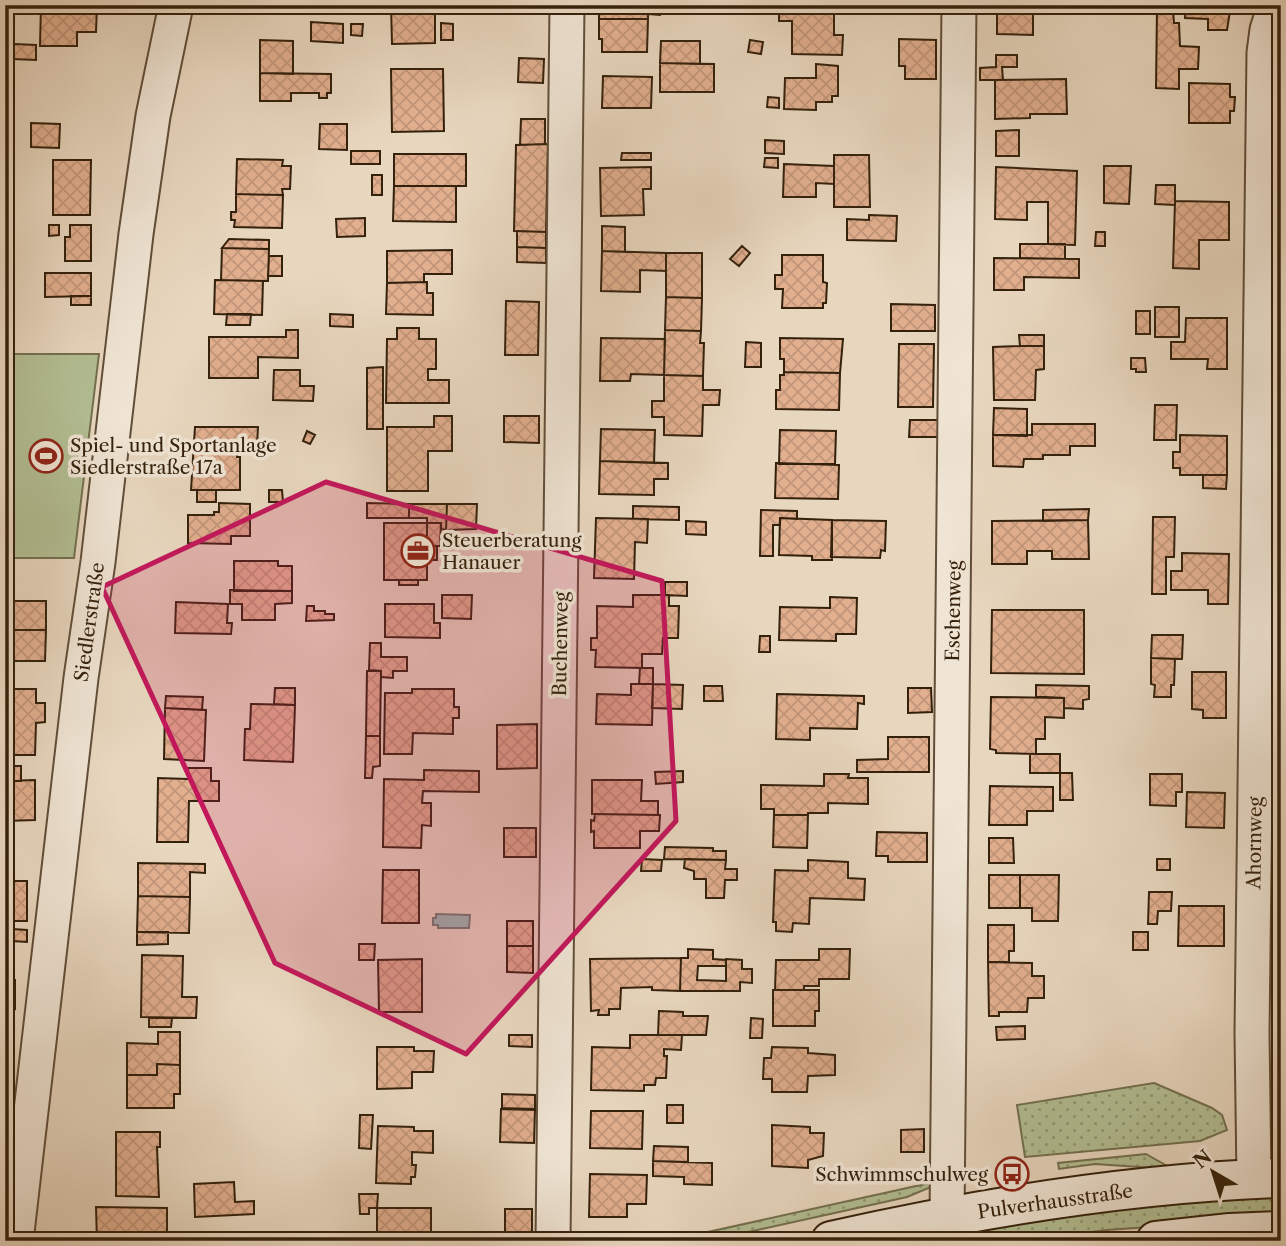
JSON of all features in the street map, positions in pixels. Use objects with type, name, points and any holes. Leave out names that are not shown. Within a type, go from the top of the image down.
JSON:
[{"type":"main road","name":"Pulverhausstraße","points":[[831,1241],[1020,1203],[1267,1179]]},
{"type":"main road","points":[[1156,1241],[1281,1231]]},
{"type":"street","name":"Siedlerstraße","points":[[16,1241],[81,678],[98,562],[135,247],[153,116],[176,5]]},
{"type":"street","name":"Buchenweg","points":[[553,1241],[567,5]]},
{"type":"street","name":"Eschenweg","points":[[947,1217],[959,5]]},
{"type":"street","name":"Ahornweg","points":[[1267,1179],[1252,1033],[1264,53],[1267,30],[1275,5]]},
{"type":"highlighted area","points":[[326,482],[662,581],[676,821],[466,1054],[275,963],[102,587]]},
{"type":"shaded area","name":"Spiel- und Sportanlage Siedlerstraße 17a","points":[[5,354],[99,354],[74,558],[5,558]]},
{"type":"shaded area","points":[[436,914],[470,915],[469,928],[438,928],[438,925],[433,925]]},
{"type":"shaded area","points":[[1154,1083],[1212,1108],[1222,1115],[1227,1130],[1200,1141],[1025,1157],[1017,1105]]},
{"type":"shaded area","points":[[1146,1154],[1169,1169],[1095,1164],[1059,1169],[1058,1163]]},
{"type":"shaded area","points":[[930,1183],[931,1187],[907,1197],[707,1241],[667,1241]]},
{"type":"shaded area","points":[[1281,1194],[1281,1218],[1107,1230],[1020,1241],[910,1241],[1101,1208]]},
{"type":"building","points":[[41,5],[97,5],[96,32],[77,32],[77,46],[40,46]]},
{"type":"building","points":[[284,5],[303,5],[303,12],[284,12]]},
{"type":"building","points":[[391,5],[435,5],[435,43],[392,44]]},
{"type":"building","points":[[599,5],[661,5],[660,15],[648,14],[648,19],[599,19]]},
{"type":"building","points":[[834,5],[834,35],[843,35],[842,55],[792,54],[792,21],[779,21],[779,7]]},
{"type":"building","points":[[997,5],[1064,5],[1064,13],[1033,13],[1033,35],[997,34]]},
{"type":"building","points":[[1186,5],[1231,5],[1227,30],[1208,30],[1208,19],[1185,18]]},
{"type":"building","points":[[1157,9],[1173,10],[1174,23],[1179,23],[1180,46],[1199,47],[1198,69],[1179,69],[1179,89],[1156,88]]},
{"type":"building","points":[[599,19],[648,19],[647,52],[602,52]]},
{"type":"building","points":[[311,22],[343,24],[343,43],[311,41]]},
{"type":"building","points":[[441,23],[453,24],[453,40],[441,40]]},
{"type":"building","points":[[351,24],[363,24],[362,36],[351,35]]},
{"type":"building","points":[[899,39],[936,40],[936,79],[905,79],[905,66],[899,66]]},
{"type":"building","points":[[260,40],[293,41],[293,74],[260,73]]},
{"type":"building","points":[[750,40],[763,42],[761,54],[748,52]]},
{"type":"building","points":[[661,41],[700,41],[700,64],[660,63]]},
{"type":"building","points":[[14,44],[36,45],[36,60],[13,59]]},
{"type":"building","points":[[996,55],[1017,55],[1017,67],[1002,67],[1003,80],[980,80],[980,68],[996,67]]},
{"type":"building","points":[[519,58],[544,59],[543,83],[518,82]]},
{"type":"building","points":[[660,63],[714,64],[714,92],[660,92]]},
{"type":"building","points":[[816,64],[838,66],[838,96],[832,96],[832,102],[816,102],[816,110],[784,109],[785,78],[816,78]]},
{"type":"building","points":[[391,69],[443,69],[444,131],[392,132]]},
{"type":"building","points":[[260,73],[331,74],[331,93],[327,93],[327,98],[319,98],[319,93],[291,93],[291,101],[260,101]]},
{"type":"building","points":[[603,76],[652,77],[651,108],[602,108]]},
{"type":"building","points":[[1066,79],[1067,114],[1030,114],[1030,118],[995,119],[995,80]]},
{"type":"building","points":[[1189,83],[1230,84],[1230,97],[1235,97],[1234,111],[1230,111],[1230,123],[1189,123]]},
{"type":"building","points":[[768,97],[779,98],[779,108],[767,107]]},
{"type":"building","points":[[521,119],[545,119],[545,144],[520,145]]},
{"type":"building","points":[[31,123],[60,124],[59,148],[31,147]]},
{"type":"building","points":[[320,124],[347,124],[347,150],[319,149]]},
{"type":"building","points":[[1019,130],[1019,156],[996,156],[996,131]]},
{"type":"building","points":[[765,140],[784,141],[784,154],[765,153]]},
{"type":"building","points":[[548,144],[546,232],[514,231],[516,145]]},
{"type":"building","points":[[351,151],[380,151],[380,164],[351,164]]},
{"type":"building","points":[[622,153],[651,153],[651,160],[621,160]]},
{"type":"building","points":[[394,154],[466,154],[466,186],[394,186]]},
{"type":"building","points":[[834,155],[869,155],[870,207],[834,207]]},
{"type":"building","points":[[765,158],[778,158],[778,168],[764,167]]},
{"type":"building","points":[[237,159],[283,160],[282,166],[291,166],[290,189],[282,189],[283,195],[236,194]]},
{"type":"building","points":[[53,160],[91,160],[90,215],[53,215]]},
{"type":"building","points":[[784,164],[834,166],[834,184],[816,183],[816,197],[783,197]]},
{"type":"building","points":[[1104,166],[1131,166],[1129,204],[1104,203]]},
{"type":"building","points":[[651,167],[651,189],[643,189],[644,215],[601,216],[600,168]]},
{"type":"building","points":[[996,167],[1077,171],[1075,245],[1048,244],[1048,202],[1027,202],[1027,220],[995,219]]},
{"type":"building","points":[[372,175],[382,175],[382,195],[372,195]]},
{"type":"building","points":[[1156,185],[1175,185],[1175,205],[1155,204]]},
{"type":"building","points":[[394,186],[456,186],[456,222],[393,221]]},
{"type":"building","points":[[236,194],[283,195],[282,228],[234,227],[235,220],[231,220],[231,212],[236,212]]},
{"type":"building","points":[[1175,201],[1229,202],[1229,240],[1199,240],[1199,269],[1173,268]]},
{"type":"building","points":[[869,215],[897,216],[896,241],[847,240],[847,219],[869,220]]},
{"type":"building","points":[[365,218],[365,236],[337,237],[336,219]]},
{"type":"building","points":[[49,225],[59,225],[59,235],[49,236]]},
{"type":"building","points":[[70,225],[91,225],[91,261],[65,261],[65,237],[70,237]]},
{"type":"building","points":[[602,226],[625,227],[625,252],[602,251]]},
{"type":"building","points":[[517,231],[546,232],[546,248],[517,247]]},
{"type":"building","points":[[1096,232],[1105,232],[1105,246],[1095,246]]},
{"type":"building","points":[[229,239],[269,240],[269,249],[222,248]]},
{"type":"building","points":[[1020,244],[1065,244],[1065,259],[1020,258]]},
{"type":"building","points":[[742,246],[750,253],[739,266],[730,259]]},
{"type":"building","points":[[517,247],[546,248],[546,263],[517,262]]},
{"type":"building","points":[[222,248],[269,249],[268,281],[221,280]]},
{"type":"building","points":[[452,250],[452,274],[424,274],[424,282],[387,283],[387,251]]},
{"type":"building","points":[[602,251],[666,253],[666,271],[640,270],[640,292],[601,291]]},
{"type":"building","points":[[666,253],[702,253],[702,298],[666,297]]},
{"type":"building","points":[[782,255],[823,255],[823,282],[827,283],[826,303],[823,303],[823,308],[782,308],[783,289],[775,289],[775,275],[782,275]]},
{"type":"building","points":[[269,256],[282,256],[282,276],[268,276]]},
{"type":"building","points":[[994,258],[1079,259],[1079,278],[1024,277],[1024,290],[994,290]]},
{"type":"building","points":[[45,273],[91,273],[91,296],[45,297]]},
{"type":"building","points":[[215,280],[263,281],[262,315],[214,314]]},
{"type":"building","points":[[427,282],[427,293],[433,293],[433,315],[386,314],[387,283]]},
{"type":"building","points":[[71,296],[91,296],[91,305],[71,305]]},
{"type":"building","points":[[666,297],[702,298],[701,331],[665,330]]},
{"type":"building","points":[[506,301],[539,302],[538,355],[505,355]]},
{"type":"building","points":[[891,304],[935,305],[935,331],[891,331]]},
{"type":"building","points":[[1155,307],[1179,307],[1179,337],[1155,337]]},
{"type":"building","points":[[1136,311],[1150,311],[1150,334],[1136,334]]},
{"type":"building","points":[[227,314],[251,314],[250,325],[226,325]]},
{"type":"building","points":[[330,314],[353,315],[353,327],[330,326]]},
{"type":"building","points":[[1186,318],[1227,318],[1227,369],[1207,369],[1208,359],[1171,359],[1171,342],[1185,342]]},
{"type":"building","points":[[397,328],[419,328],[419,339],[436,339],[436,369],[428,369],[428,380],[449,380],[449,403],[386,403],[387,339],[397,339]]},
{"type":"building","points":[[286,330],[298,330],[298,358],[258,357],[258,378],[209,378],[209,337],[286,337]]},
{"type":"building","points":[[665,330],[701,331],[700,343],[704,343],[703,376],[664,375]]},
{"type":"building","points":[[1019,335],[1044,335],[1044,346],[1020,346]]},
{"type":"building","points":[[601,338],[665,339],[664,375],[631,374],[630,381],[600,381]]},
{"type":"building","points":[[780,338],[843,339],[840,373],[784,372],[784,359],[780,359]]},
{"type":"building","points":[[746,342],[761,343],[761,367],[745,367]]},
{"type":"building","points":[[899,344],[934,344],[933,407],[898,407]]},
{"type":"building","points":[[1044,346],[1044,369],[1036,370],[1035,400],[994,400],[993,347]]},
{"type":"building","points":[[1131,358],[1145,358],[1146,372],[1131,369]]},
{"type":"building","points":[[383,367],[383,429],[367,429],[367,368]]},
{"type":"building","points":[[274,370],[300,370],[300,386],[314,386],[313,401],[273,400]]},
{"type":"building","points":[[784,372],[840,373],[839,410],[776,409],[776,390],[780,390],[780,375],[784,375]]},
{"type":"building","points":[[664,375],[703,376],[703,390],[720,390],[719,405],[703,405],[702,436],[664,435],[664,417],[652,417],[652,401],[664,401]]},
{"type":"building","points":[[1155,405],[1177,405],[1176,440],[1154,440]]},
{"type":"building","points":[[994,408],[1027,409],[1027,436],[993,435]]},
{"type":"building","points":[[434,416],[452,416],[452,451],[428,451],[428,491],[387,491],[387,427],[434,427]]},
{"type":"building","points":[[504,416],[539,416],[539,443],[504,442]]},
{"type":"building","points":[[910,420],[938,420],[938,437],[909,437]]},
{"type":"building","points":[[1032,424],[1095,424],[1095,446],[1070,446],[1070,455],[1043,455],[1043,459],[1024,459],[1023,467],[993,466],[993,435],[1032,435]]},
{"type":"building","points":[[195,427],[258,427],[257,446],[237,446],[237,457],[240,457],[240,490],[191,490]]},
{"type":"building","points":[[601,429],[655,430],[654,463],[600,461]]},
{"type":"building","points":[[780,430],[836,431],[835,464],[779,464]]},
{"type":"building","points":[[307,431],[315,435],[310,444],[303,441]]},
{"type":"building","points":[[1180,435],[1227,436],[1227,475],[1180,475],[1180,468],[1173,468],[1173,452],[1180,452]]},
{"type":"building","points":[[600,461],[668,463],[668,479],[654,479],[654,495],[599,494]]},
{"type":"building","points":[[776,463],[839,465],[838,499],[775,498]]},
{"type":"building","points":[[1203,475],[1227,475],[1226,489],[1203,488]]},
{"type":"building","points":[[197,490],[216,490],[216,502],[197,502]]},
{"type":"building","points":[[269,490],[282,490],[283,502],[269,502]]},
{"type":"building","points":[[219,503],[250,504],[250,536],[231,536],[231,544],[188,543],[188,515],[214,515],[214,512],[219,512]]},
{"type":"building","points":[[367,503],[409,504],[409,518],[367,518]]},
{"type":"building","points":[[409,504],[447,504],[446,530],[441,529],[441,523],[427,523],[427,518],[409,518]]},
{"type":"building","points":[[447,504],[477,504],[476,529],[446,530]]},
{"type":"building","points":[[633,506],[679,507],[679,520],[633,519]]},
{"type":"building","points":[[1089,509],[1088,520],[1043,521],[1043,510]]},
{"type":"building","points":[[761,510],[797,511],[797,519],[780,518],[780,525],[773,525],[773,556],[760,556]]},
{"type":"building","points":[[1153,517],[1175,517],[1174,557],[1166,557],[1166,594],[1152,594]]},
{"type":"building","points":[[596,518],[648,519],[647,543],[635,542],[634,579],[594,578]]},
{"type":"building","points":[[780,518],[832,520],[832,560],[812,560],[812,556],[779,555]]},
{"type":"building","points":[[832,520],[886,521],[885,551],[881,550],[880,558],[831,557]]},
{"type":"building","points":[[1088,520],[1089,559],[1052,559],[1052,551],[1027,551],[1027,564],[992,564],[992,521]]},
{"type":"building","points":[[686,521],[706,522],[706,535],[686,534]]},
{"type":"building","points":[[384,523],[427,523],[427,580],[384,580]]},
{"type":"building","points":[[427,523],[441,523],[440,546],[427,546]]},
{"type":"building","points":[[427,546],[437,546],[437,560],[427,560]]},
{"type":"building","points":[[1182,553],[1229,554],[1228,604],[1208,604],[1208,590],[1171,590],[1171,571],[1182,571]]},
{"type":"building","points":[[234,561],[278,561],[278,566],[292,566],[292,591],[234,591]]},
{"type":"building","points":[[399,580],[418,580],[418,585],[399,585]]},
{"type":"building","points":[[665,582],[687,582],[687,596],[665,595]]},
{"type":"building","points":[[5,589],[12,589],[12,601],[5,601]]},
{"type":"building","points":[[230,590],[292,591],[292,603],[275,604],[275,620],[242,620],[242,604],[230,604]]},
{"type":"building","points":[[442,595],[472,595],[471,619],[442,618]]},
{"type":"building","points":[[633,595],[669,595],[669,606],[679,606],[678,638],[663,638],[662,654],[642,654],[642,668],[595,667],[596,650],[591,650],[591,638],[597,638],[597,606],[633,607]]},
{"type":"building","points":[[830,597],[857,598],[856,634],[836,634],[836,641],[779,640],[780,607],[830,608]]},
{"type":"building","points":[[5,601],[46,601],[46,630],[5,630]]},
{"type":"building","points":[[176,602],[228,604],[227,623],[232,623],[231,634],[175,633]]},
{"type":"building","points":[[385,604],[434,604],[434,623],[440,623],[440,638],[385,637]]},
{"type":"building","points":[[307,606],[314,606],[314,611],[334,614],[334,620],[306,621]]},
{"type":"building","points":[[992,610],[1084,610],[1084,674],[991,673]]},
{"type":"building","points":[[5,630],[46,630],[45,661],[5,661]]},
{"type":"building","points":[[1152,635],[1183,635],[1182,659],[1151,658]]},
{"type":"building","points":[[760,636],[770,636],[770,652],[759,652]]},
{"type":"building","points":[[370,643],[381,643],[381,657],[407,657],[407,671],[393,671],[393,678],[381,677],[381,671],[369,670]]},
{"type":"building","points":[[1151,658],[1175,659],[1171,697],[1154,697]]},
{"type":"building","points":[[5,666],[13,666],[13,679],[9,679],[9,689],[5,689]]},
{"type":"building","points":[[640,668],[653,668],[653,684],[639,684]]},
{"type":"building","points":[[367,671],[381,671],[380,736],[366,736]]},
{"type":"building","points":[[1192,672],[1226,672],[1226,718],[1203,718],[1203,710],[1192,709]]},
{"type":"building","points":[[631,684],[653,684],[652,725],[596,724],[597,694],[631,695]]},
{"type":"building","points":[[653,684],[683,685],[682,709],[652,708]]},
{"type":"building","points":[[1036,685],[1089,686],[1089,699],[1083,700],[1083,709],[1064,708],[1064,698],[1036,697]]},
{"type":"building","points":[[704,686],[722,686],[723,701],[704,701]]},
{"type":"building","points":[[275,688],[295,688],[295,705],[274,704]]},
{"type":"building","points":[[908,688],[931,688],[932,712],[908,713]]},
{"type":"building","points":[[5,689],[36,689],[36,703],[45,703],[45,722],[36,723],[35,755],[5,755]]},
{"type":"building","points":[[412,689],[454,689],[454,707],[459,707],[459,718],[453,718],[453,734],[413,733],[412,754],[384,754],[385,693],[412,693]]},
{"type":"building","points":[[777,694],[864,696],[864,704],[858,703],[857,729],[810,728],[810,740],[776,739]]},
{"type":"building","points":[[166,696],[203,697],[202,710],[165,708]]},
{"type":"building","points":[[991,697],[1064,698],[1064,718],[1045,717],[1045,739],[1036,739],[1036,754],[996,753],[996,750],[990,749]]},
{"type":"building","points":[[251,704],[295,705],[293,762],[244,760],[245,729],[250,729]]},
{"type":"building","points":[[165,708],[206,710],[204,761],[164,759]]},
{"type":"building","points":[[537,724],[537,768],[497,769],[497,725]]},
{"type":"building","points":[[366,736],[380,736],[380,766],[373,767],[372,778],[365,778]]},
{"type":"building","points":[[888,737],[929,737],[929,772],[857,772],[857,760],[888,759]]},
{"type":"building","points":[[1030,754],[1060,754],[1060,773],[1030,773]]},
{"type":"building","points":[[5,766],[21,766],[21,781],[5,781]]},
{"type":"building","points":[[188,768],[211,768],[211,781],[219,781],[219,801],[189,801],[188,842],[157,842],[158,778],[188,779]]},
{"type":"building","points":[[424,770],[479,771],[479,792],[423,791],[422,803],[431,803],[431,826],[422,825],[421,848],[383,847],[384,779],[424,780]]},
{"type":"building","points":[[683,771],[683,782],[656,784],[655,772]]},
{"type":"building","points":[[1060,773],[1072,773],[1073,800],[1060,800]]},
{"type":"building","points":[[824,774],[849,774],[848,778],[868,778],[868,804],[828,803],[828,813],[808,815],[774,815],[774,809],[761,809],[761,785],[824,786]]},
{"type":"building","points":[[1150,774],[1182,774],[1182,792],[1176,792],[1176,806],[1150,805]]},
{"type":"building","points":[[35,780],[35,820],[5,821],[5,781]]},
{"type":"building","points":[[592,780],[642,780],[641,801],[658,801],[658,815],[592,814]]},
{"type":"building","points":[[990,786],[1053,787],[1053,811],[1027,811],[1027,825],[989,825]]},
{"type":"building","points":[[1187,792],[1225,793],[1224,828],[1186,827]]},
{"type":"building","points":[[595,814],[660,815],[659,831],[640,831],[640,848],[594,848],[591,820],[594,821]]},
{"type":"building","points":[[774,815],[808,815],[807,848],[773,847]]},
{"type":"building","points":[[504,828],[536,828],[536,857],[504,857]]},
{"type":"building","points":[[877,832],[927,833],[927,862],[888,862],[888,856],[876,856]]},
{"type":"building","points":[[989,838],[1013,838],[1014,863],[989,863]]},
{"type":"building","points":[[665,847],[713,848],[713,851],[726,851],[726,860],[664,859]]},
{"type":"building","points":[[642,859],[662,860],[661,871],[641,871]]},
{"type":"building","points":[[685,859],[726,860],[725,869],[737,869],[737,880],[725,880],[724,898],[706,898],[706,879],[694,879],[694,871],[684,868]]},
{"type":"building","points":[[1157,859],[1170,859],[1170,870],[1157,870]]},
{"type":"building","points":[[808,860],[848,862],[848,878],[865,879],[864,900],[810,898],[809,924],[793,923],[792,932],[776,931],[776,922],[773,922],[775,870],[808,871]]},
{"type":"building","points":[[138,863],[205,864],[205,873],[190,872],[190,897],[138,896]]},
{"type":"building","points":[[5,866],[13,866],[13,881],[5,881]]},
{"type":"building","points":[[383,870],[419,870],[419,923],[382,923]]},
{"type":"building","points":[[989,875],[1020,875],[1020,908],[989,908]]},
{"type":"building","points":[[1020,875],[1059,875],[1058,921],[1032,921],[1032,908],[1020,908]]},
{"type":"building","points":[[5,881],[27,881],[27,921],[5,921]]},
{"type":"building","points":[[1149,892],[1172,892],[1171,911],[1158,911],[1157,924],[1148,924]]},
{"type":"building","points":[[138,896],[190,897],[189,933],[137,932]]},
{"type":"building","points":[[1179,906],[1224,906],[1224,946],[1178,946]]},
{"type":"building","points":[[507,921],[533,921],[533,946],[507,946]]},
{"type":"building","points":[[988,925],[1014,925],[1014,951],[1009,951],[1009,962],[988,962]]},
{"type":"building","points":[[12,929],[27,930],[27,942],[12,941]]},
{"type":"building","points":[[137,932],[168,932],[168,944],[137,945]]},
{"type":"building","points":[[1133,932],[1148,932],[1148,950],[1133,950]]},
{"type":"building","points":[[359,944],[375,944],[374,960],[359,960]]},
{"type":"building","points":[[507,946],[533,946],[533,973],[507,972]]},
{"type":"building","points":[[688,949],[713,950],[713,959],[742,960],[742,969],[752,969],[752,983],[740,982],[740,991],[680,991],[681,958],[688,958]],"holes":[[[698,966],[726,966],[726,981],[697,980]]]},
{"type":"building","points":[[819,949],[850,949],[849,979],[819,979],[819,986],[804,986],[804,990],[775,990],[776,960],[819,960]]},
{"type":"building","points":[[142,955],[183,956],[182,997],[197,997],[196,1018],[141,1017]]},
{"type":"building","points":[[681,958],[680,991],[652,990],[652,987],[621,988],[620,1009],[609,1009],[609,1015],[598,1015],[599,1010],[591,1011],[590,959]]},
{"type":"building","points":[[422,959],[422,1012],[379,1012],[378,960]]},
{"type":"building","points":[[988,962],[1032,963],[1032,976],[1044,976],[1044,998],[1028,998],[1027,1012],[999,1012],[999,1016],[989,1016]]},
{"type":"building","points":[[5,966],[9,966],[9,980],[15,980],[15,1009],[10,1008],[10,1022],[5,1022]]},
{"type":"building","points":[[773,990],[819,990],[819,1011],[815,1011],[815,1026],[773,1026]]},
{"type":"building","points":[[659,1011],[683,1012],[683,1016],[708,1016],[706,1035],[658,1035]]},
{"type":"building","points":[[149,1018],[172,1018],[171,1027],[149,1027]]},
{"type":"building","points":[[751,1018],[763,1019],[762,1038],[750,1038]]},
{"type":"building","points":[[1025,1026],[1025,1039],[997,1040],[996,1027]]},
{"type":"building","points":[[158,1032],[180,1032],[180,1065],[157,1064],[157,1075],[127,1075],[127,1043],[158,1044]]},
{"type":"building","points":[[509,1035],[532,1035],[532,1047],[509,1046]]},
{"type":"building","points":[[630,1035],[682,1035],[681,1050],[664,1049],[664,1056],[667,1056],[666,1078],[656,1078],[655,1085],[644,1085],[644,1091],[591,1090],[592,1047],[630,1048]]},
{"type":"building","points":[[377,1047],[414,1047],[414,1051],[434,1051],[433,1072],[412,1072],[412,1088],[377,1089]]},
{"type":"building","points":[[772,1047],[808,1048],[808,1053],[835,1055],[835,1075],[808,1076],[807,1092],[772,1092],[772,1079],[763,1079],[764,1058],[771,1058]]},
{"type":"building","points":[[157,1064],[180,1065],[180,1094],[174,1094],[174,1108],[127,1108],[127,1075],[157,1075]]},
{"type":"building","points":[[502,1094],[535,1095],[535,1109],[502,1108]]},
{"type":"building","points":[[667,1105],[683,1105],[683,1123],[667,1123]]},
{"type":"building","points":[[501,1109],[535,1110],[534,1143],[500,1142]]},
{"type":"building","points":[[591,1111],[643,1111],[642,1149],[590,1148]]},
{"type":"building","points":[[360,1115],[373,1115],[371,1149],[359,1148]]},
{"type":"building","points":[[772,1125],[810,1127],[810,1133],[824,1133],[823,1156],[808,1160],[808,1168],[772,1166]]},
{"type":"building","points":[[378,1126],[414,1127],[414,1131],[433,1131],[433,1153],[412,1152],[412,1165],[416,1165],[411,1184],[376,1183]]},
{"type":"building","points":[[924,1129],[924,1152],[901,1152],[901,1130]]},
{"type":"building","points":[[116,1132],[160,1132],[160,1147],[157,1147],[159,1197],[116,1196]]},
{"type":"building","points":[[654,1146],[688,1147],[688,1162],[653,1161]]},
{"type":"building","points":[[653,1161],[712,1163],[712,1185],[684,1184],[684,1177],[653,1176]]},
{"type":"building","points":[[590,1174],[647,1175],[646,1204],[627,1204],[627,1217],[589,1217]]},
{"type":"building","points":[[234,1182],[235,1202],[254,1201],[254,1214],[195,1217],[194,1184]]},
{"type":"building","points":[[359,1194],[378,1194],[377,1208],[369,1208],[369,1214],[360,1214]]},
{"type":"building","points":[[96,1207],[167,1208],[167,1241],[97,1241]]},
{"type":"building","points":[[377,1208],[431,1208],[431,1241],[377,1241]]},
{"type":"building","points":[[505,1209],[532,1209],[532,1237],[505,1237]]},
{"type":"place","name":"Spiel- und Sportanlage Siedlerstraße 17a","points":[[46,456]]},
{"type":"place","name":"Steuerberatung Hanauer","points":[[418,551]]},
{"type":"place","name":"Schwimmschulweg","points":[[1012,1174]]}]
